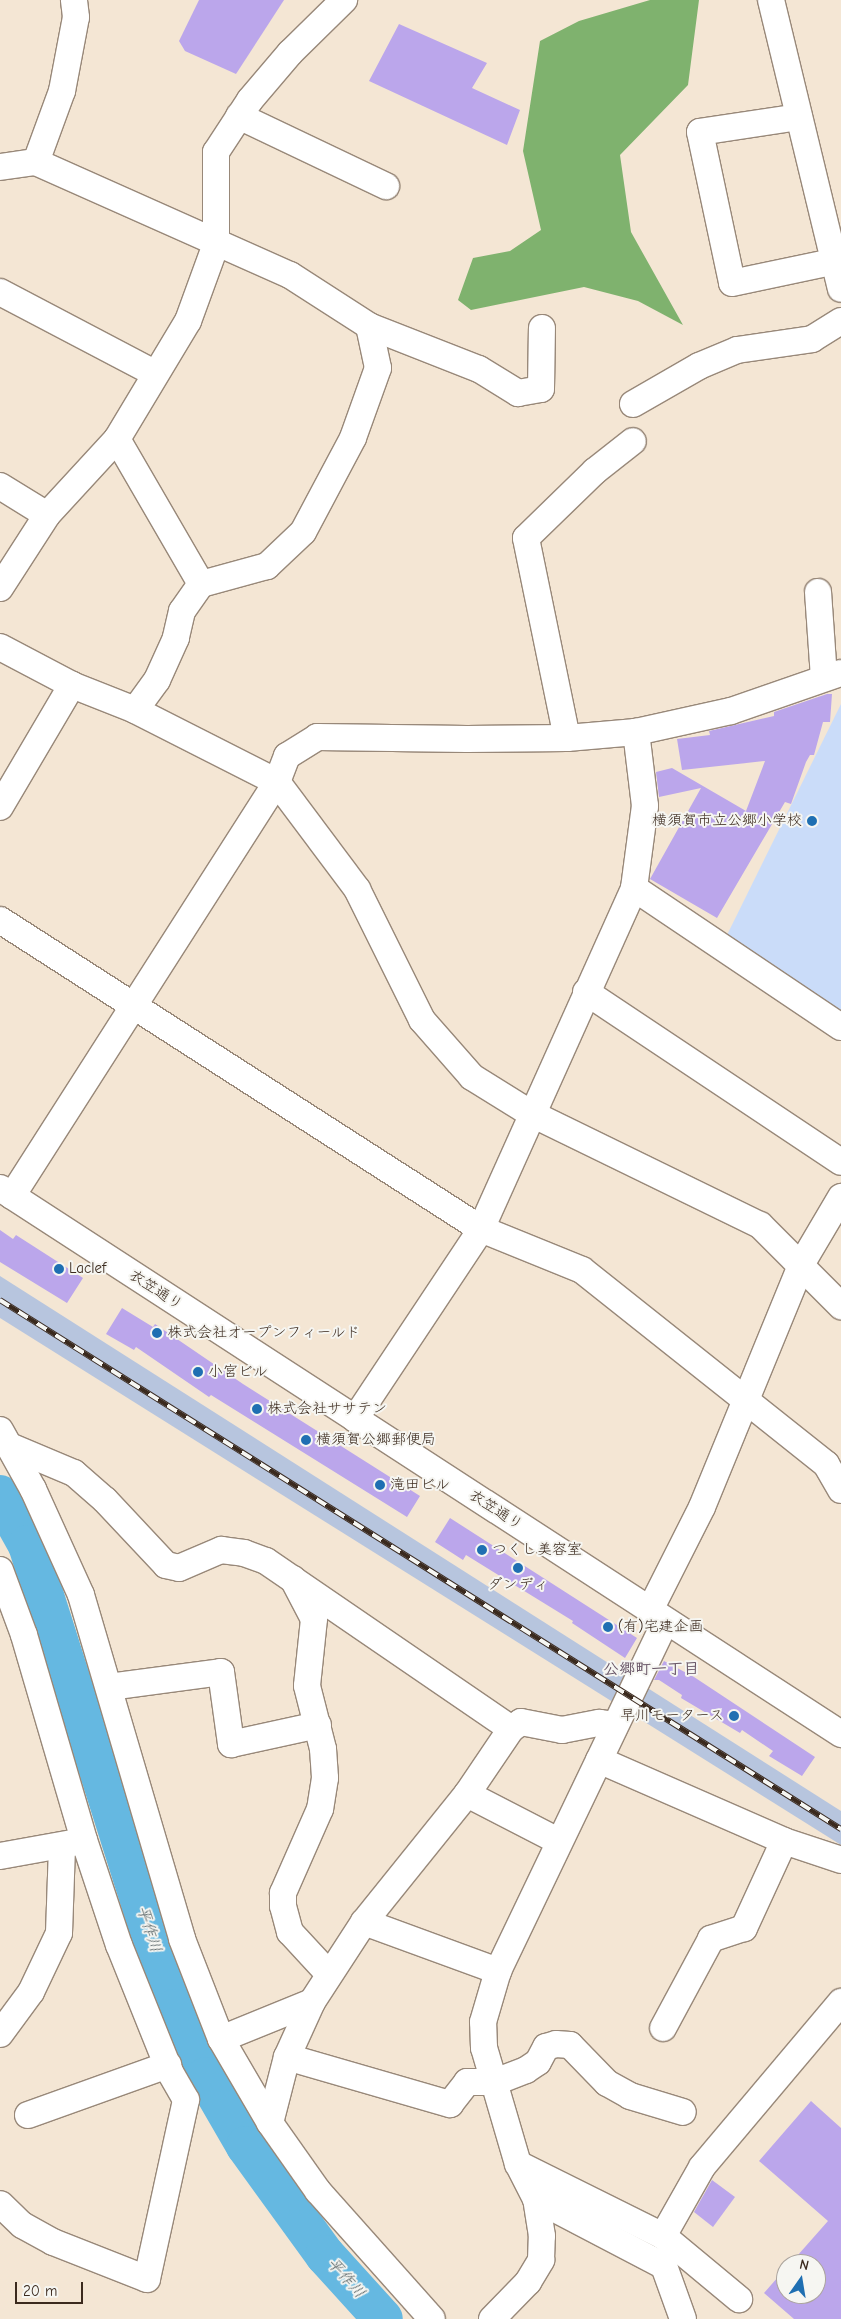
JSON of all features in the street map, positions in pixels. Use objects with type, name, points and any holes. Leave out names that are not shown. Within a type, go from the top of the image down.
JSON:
[{"type":"street","points":[[36,162],[62,91],[76,17],[74,0]]},
{"type":"street","points":[[0,588],[47,515],[116,439],[154,373],[188,321],[216,244],[216,152],[239,116],[290,53],[344,0]]},
{"type":"street","points":[[771,0],[799,117],[837,261],[841,290]]},
{"type":"street","points":[[239,116],[386,186]]},
{"type":"street","points":[[799,117],[700,132],[732,284],[837,261]]},
{"type":"street","points":[[0,166],[36,162],[216,244],[290,275],[369,326],[479,369],[518,393],[541,389],[542,328]]},
{"type":"street","points":[[0,292],[154,373]]},
{"type":"street","points":[[633,404],[698,366],[737,350],[812,338],[841,321]]},
{"type":"street","points":[[135,710],[157,680],[176,638],[182,611],[201,584],[267,566],[303,532],[353,438],[378,368],[369,326]]},
{"type":"street","points":[[116,439],[201,584]]},
{"type":"street","points":[[566,738],[526,538],[595,471],[633,441]]},
{"type":"street","points":[[0,486],[47,515]]},
{"type":"street","points":[[6,1192],[134,1006],[277,782],[287,756],[317,737],[566,738],[636,732],[731,712],[833,675],[818,592]]},
{"type":"street","points":[[0,647],[72,685],[135,710],[277,782],[357,888],[422,1020],[472,1077],[530,1113],[760,1225],[802,1263],[841,1306]]},
{"type":"street","points":[[0,807],[72,685]]},
{"type":"street","points":[[355,1419],[481,1229],[530,1113],[634,888],[645,806],[636,732]]},
{"type":"street","points":[[634,888],[841,1027]]},
{"type":"street","points":[[0,920],[481,1229],[582,1270],[826,1464],[841,1490]]},
{"type":"street","points":[[586,992],[841,1162]]},
{"type":"street","name":"衣笠通り","points":[[6,1192],[841,1734]]},
{"type":"street","points":[[492,2319],[528,2282],[541,2260],[536,2199],[518,2164],[484,2048],[483,2022],[498,1971],[558,1841],[615,1725],[745,1399],[802,1263],[841,1197]]},
{"type":"street","points":[[6,1438],[74,1473],[105,1500],[166,1565],[179,1568],[220,1550],[244,1553],[266,1561],[291,1576],[511,1729]]},
{"type":"street","points":[[6,1438],[70,1568],[109,1687],[182,1939],[222,2039],[270,2123],[318,2191],[432,2319]]},
{"type":"street","points":[[0,1570],[21,1627],[73,1843],[119,1944],[168,2066],[186,2100],[148,2280],[53,2242],[22,2225],[0,2204]]},
{"type":"street","points":[[291,1576],[314,1619],[307,1686],[309,1705],[318,1725],[325,1778],[320,1809],[283,1893],[283,1906],[290,1932],[328,1973]]},
{"type":"street","points":[[109,1687],[221,1672],[231,1744],[318,1725]]},
{"type":"street","points":[[270,2123],[287,2057],[312,2002],[328,1973],[364,1922],[466,1794],[511,1729],[521,1722],[562,1730],[598,1723],[615,1725]]},
{"type":"street","points":[[599,1760],[784,1841],[841,1860]]},
{"type":"street","points":[[466,1794],[558,1841]]},
{"type":"street","points":[[663,2028],[711,1939],[744,1928],[784,1841]]},
{"type":"street","points":[[0,1856],[73,1843]]},
{"type":"street","points":[[0,2034],[31,1992],[60,1933],[73,1843]]},
{"type":"street","points":[[364,1922],[498,1971]]},
{"type":"street","points":[[222,2039],[312,2002]]},
{"type":"street","points":[[663,2236],[702,2167],[841,2002]]},
{"type":"street","points":[[287,2057],[450,2104],[467,2082],[495,2082],[526,2070],[538,2062],[546,2047],[556,2044],[570,2045],[607,2083],[630,2096],[683,2112]]},
{"type":"street","points":[[28,2115],[168,2066]]},
{"type":"street","points":[[518,2164],[663,2236],[739,2299]]},
{"type":"street","points":[[536,2199],[664,2266],[683,2319]]},
{"type":"shaded area","name":"横須賀市立公郷小学校","points":[[841,704],[841,1014],[726,937]]},
{"type":"shaded area","points":[[0,1276],[841,1811],[841,1845],[0,1318]]},
{"type":"green space","points":[[650,0],[699,0],[688,85],[620,155],[631,232],[683,325],[638,301],[584,287],[471,310],[458,300],[473,258],[510,251],[541,230],[523,151],[540,41],[579,21]]},
{"type":"building","points":[[199,0],[284,0],[236,74],[185,51],[179,41]]},
{"type":"building","points":[[399,24],[487,63],[472,88],[520,110],[507,145],[369,81]]},
{"type":"building","points":[[832,694],[830,722],[823,722],[814,755],[810,755],[806,762],[791,804],[785,802],[717,918],[650,879],[701,788],[659,797],[656,772],[672,768],[746,811],[765,761],[682,770],[677,739],[710,735],[709,731],[774,716],[774,712]]},
{"type":"building","points":[[0,1230],[13,1239],[16,1235],[83,1278],[67,1303],[0,1262]]},
{"type":"building","points":[[122,1308],[153,1327],[155,1324],[243,1384],[420,1496],[407,1517],[211,1395],[209,1397],[136,1347],[134,1350],[106,1334]]},
{"type":"building","points":[[450,1518],[637,1638],[625,1658],[572,1623],[573,1621],[466,1555],[463,1560],[435,1542]]},
{"type":"building","points":[[664,1661],[694,1677],[815,1757],[802,1776],[769,1756],[773,1751],[742,1730],[740,1733],[681,1698],[682,1695],[659,1680],[654,1680]]},
{"type":"building","points":[[811,2101],[841,2128],[841,2319],[794,2319],[777,2304],[826,2304],[826,2254],[799,2254],[828,2221],[759,2161]]},
{"type":"building","points":[[712,2180],[735,2197],[713,2227],[694,2212]]},
{"type":"building","points":[[776,2279],[776,2303],[764,2293]]},
{"type":"waterway","name":"平作川","points":[[0,1495],[28,1545],[174,2009],[206,2077],[246,2146],[325,2255],[383,2319]]},
{"type":"railway","points":[[0,1300],[841,1829]]},
{"type":"place","name":"横須賀市立公郷小学校","points":[[812,821]]},
{"type":"place","name":"Laclef","points":[[59,1269]]},
{"type":"place","name":"株式会社オープンフィールド","points":[[157,1333]]},
{"type":"place","name":"小宮ビル","points":[[198,1372]]},
{"type":"place","name":"株式会社ササテン","points":[[257,1409]]},
{"type":"place","name":"横須賀公郷郵便局","points":[[306,1440]]},
{"type":"place","name":"滝田ビル","points":[[380,1485]]},
{"type":"place","name":"つくし美容室","points":[[482,1550]]},
{"type":"place","name":"ダンディ","points":[[518,1568]]},
{"type":"place","name":"(有)宅建企画","points":[[608,1627]]},
{"type":"place","name":"早川モータース","points":[[734,1716]]},
{"type":"district","name":"公郷町一丁目","points":[[651,1669]]}]
